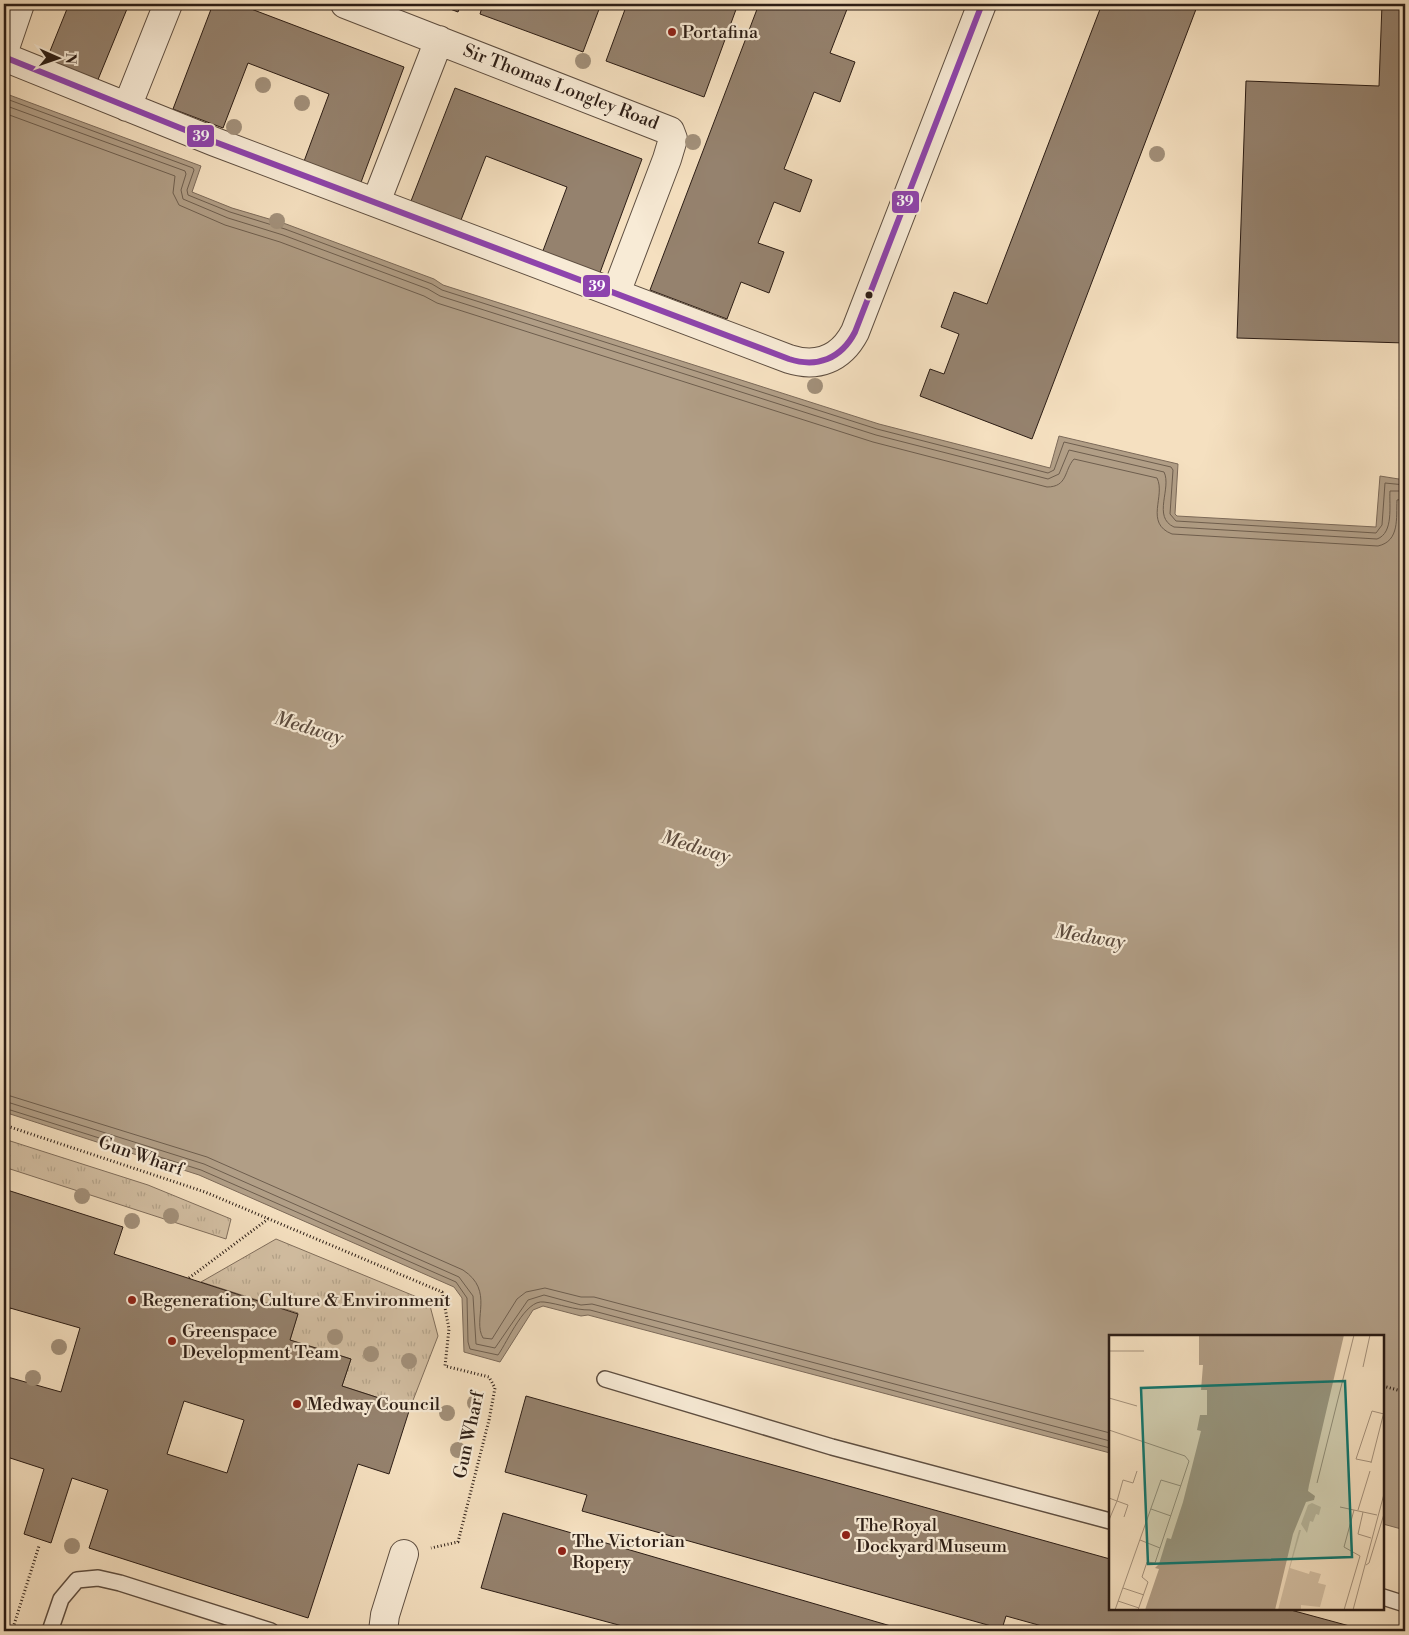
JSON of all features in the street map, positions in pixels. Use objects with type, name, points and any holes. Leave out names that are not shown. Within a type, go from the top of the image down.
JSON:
[{"type":"street","points":[[4,51],[20,4]]},
{"type":"street","points":[[127,107],[168,4]]},
{"type":"street","name":"Sir Thomas Longley Road","points":[[345,4],[670,131],[672,139],[667,159],[616,294]]},
{"type":"street","points":[[4,57],[127,107],[616,294],[800,362],[819,361],[840,351],[851,340],[857,327],[982,4]]},
{"type":"street","points":[[376,202],[439,40]]},
{"type":"street","points":[[383,1631],[385,1615],[404,1554]]},
{"type":"lane","points":[[605,1379],[832,1447],[1109,1521]]},
{"type":"lane","points":[[50,1631],[61,1599],[77,1580],[98,1578],[270,1631]]},
{"type":"lane","points":[[1384,1597],[1405,1604]]},
{"type":"path","name":"Gun Wharf","points":[[4,1125],[205,1192],[442,1292],[449,1329],[445,1366],[489,1377],[494,1388],[485,1439],[458,1542],[404,1554]]},
{"type":"path","points":[[189,1278],[268,1219]]},
{"type":"path","points":[[1384,1386],[1405,1392]]},
{"type":"path","points":[[12,1631],[39,1546]]},
{"type":"green space","points":[[4,1139],[148,1185],[231,1219],[226,1239],[4,1167]]},
{"type":"green space","points":[[276,1239],[429,1302],[438,1336],[410,1408],[342,1386],[351,1359],[290,1340],[298,1313],[201,1282]]},
{"type":"water","name":"Medway","points":[[4,93],[201,166],[192,192],[232,208],[286,224],[434,279],[443,285],[879,424],[1050,468],[1059,436],[1178,464],[1175,514],[1177,516],[1376,527],[1380,476],[1405,480],[1405,1530],[1384,1524],[1384,1335],[1109,1335],[1109,1453],[588,1315],[581,1316],[543,1306],[533,1310],[500,1362],[464,1352],[462,1298],[454,1287],[199,1175],[4,1112]]},
{"type":"building","points":[[69,4],[129,4],[97,82],[46,61]]},
{"type":"building","points":[[213,4],[238,4],[404,67],[360,185],[303,164],[329,94],[248,63],[223,128],[173,109]]},
{"type":"building","points":[[437,4],[461,4],[458,12]]},
{"type":"building","points":[[483,4],[601,4],[583,52],[480,14]]},
{"type":"building","name":"Portafina","points":[[627,4],[738,4],[704,97],[606,61]]},
{"type":"building","points":[[759,4],[849,4],[830,53],[855,62],[840,102],[814,92],[784,169],[812,180],[800,212],[774,202],[758,243],[784,252],[769,293],[741,282],[727,319],[650,290]]},
{"type":"building","points":[[1102,4],[1198,4],[1032,439],[920,396],[930,369],[944,374],[959,334],[941,327],[954,292],[987,304]]},
{"type":"building","points":[[1382,4],[1405,4],[1405,343],[1237,338],[1246,81],[1379,86]]},
{"type":"building","points":[[455,88],[642,159],[598,278],[541,256],[567,187],[486,156],[461,220],[411,201]]},
{"type":"building","name":"Medway Council","points":[[4,1189],[123,1227],[114,1254],[298,1314],[290,1340],[351,1359],[342,1386],[410,1408],[389,1474],[358,1464],[308,1618],[89,1548],[108,1490],[72,1478],[51,1543],[24,1534],[44,1469],[4,1456],[4,1376],[61,1392],[80,1328],[10,1308],[4,1331]],"holes":[[[184,1401],[244,1420],[227,1473],[167,1454]]]},
{"type":"building","name":"The Royal Dockyard Museum","points":[[526,1396],[1109,1559],[1109,1610],[1291,1610],[1368,1631],[1060,1631],[1006,1616],[1002,1629],[582,1511],[587,1495],[505,1472]]},
{"type":"building","name":"The Victorian Ropery","points":[[503,1513],[908,1631],[641,1631],[481,1588]]},
{"type":"transit line","name":"39","points":[[4,57],[215,142],[789,359],[799,362],[818,362],[835,355],[843,349],[855,332],[982,4]]},
{"type":"place","name":"Portafina","points":[[672,32]]},
{"type":"place","name":"Regeneration, Culture & Environment","points":[[132,1300]]},
{"type":"place","name":"Greenspace Development Team","points":[[172,1341]]},
{"type":"place","name":"Medway Council","points":[[297,1404]]},
{"type":"place","name":"The Royal Dockyard Museum","points":[[846,1535]]},
{"type":"place","name":"The Victorian Ropery","points":[[562,1551]]}]
